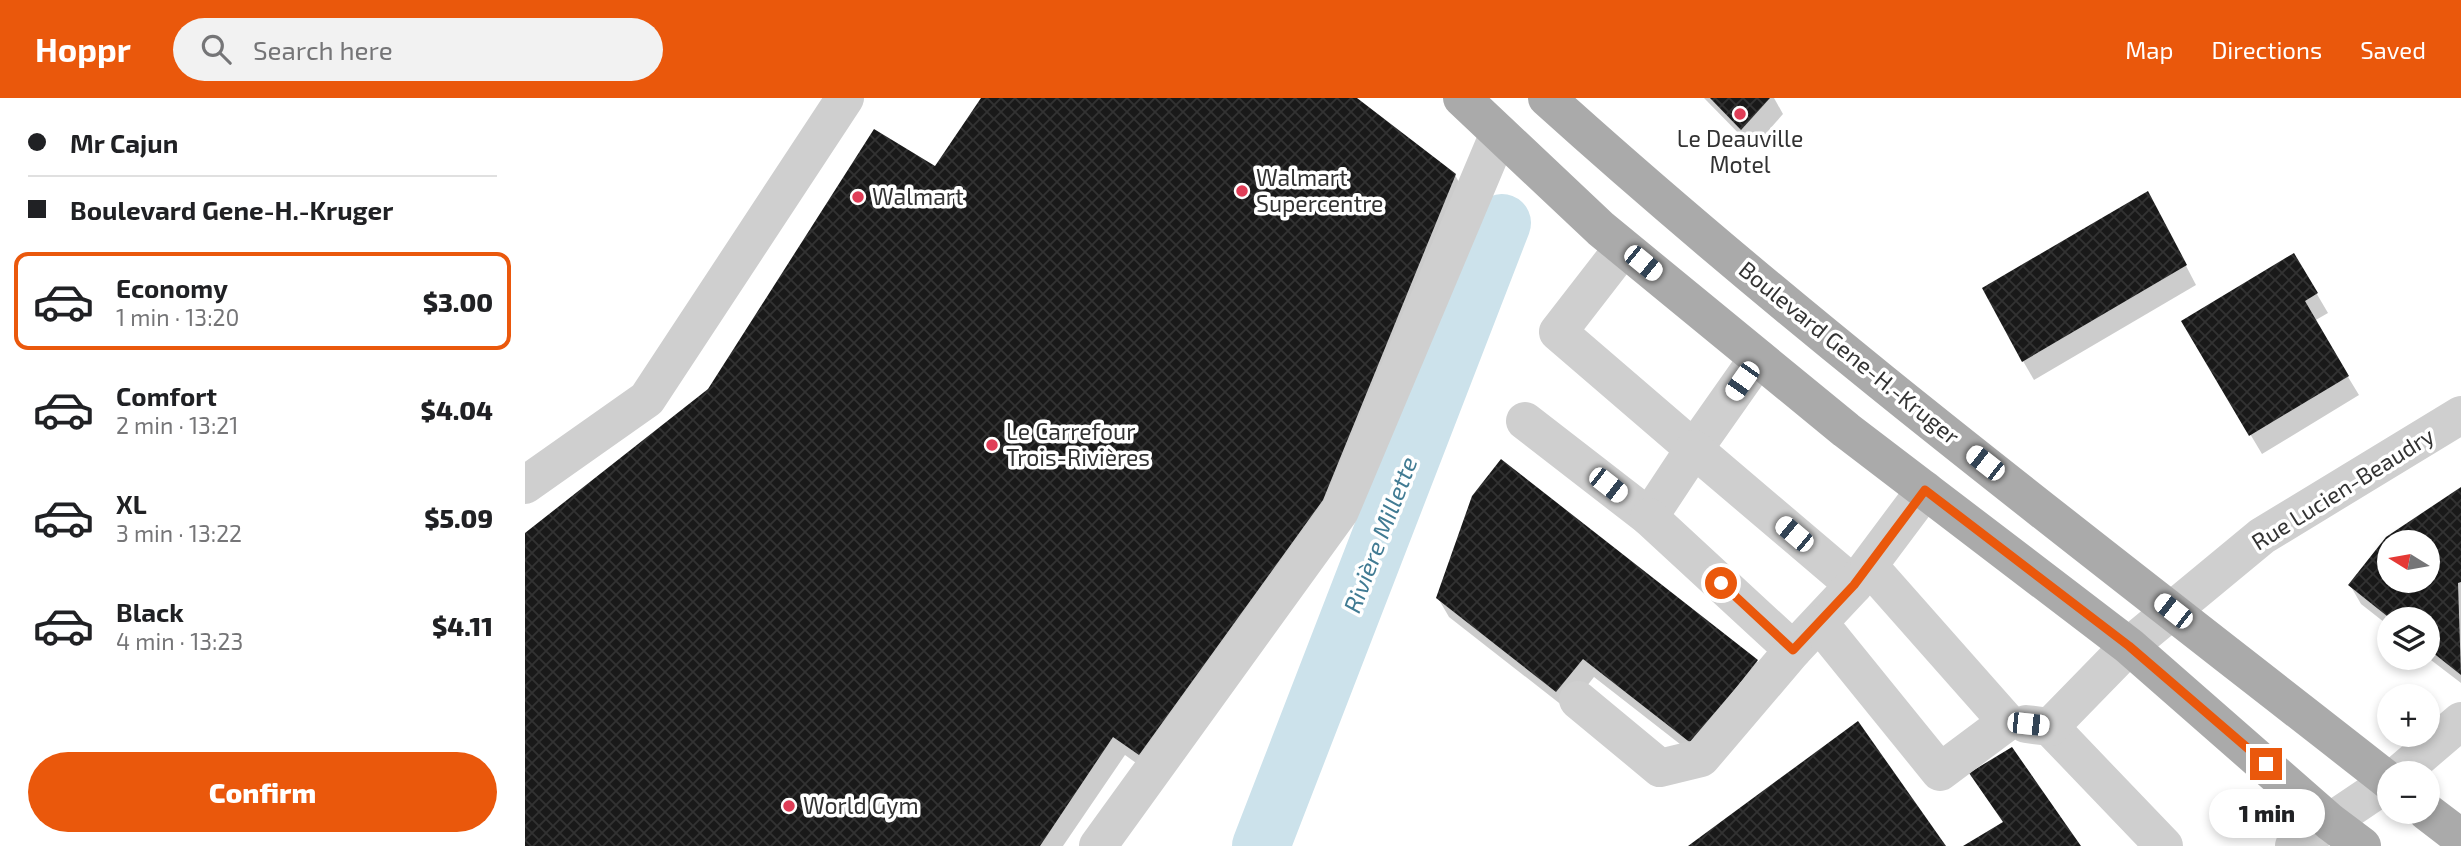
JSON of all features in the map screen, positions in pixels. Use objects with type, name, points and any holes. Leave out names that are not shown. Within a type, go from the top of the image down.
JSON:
[{"type":"main road","points":[[1462,98],[1623,248],[1925,490],[2129,646],[2330,822],[2362,846]]},
{"type":"main road","name":"Boulevard Gene-H.-Kruger","points":[[1547,98],[1638,180],[1869,372],[2377,772]]},
{"type":"main road","points":[[2440,822],[2461,838]]},
{"type":"street","points":[[525,485],[647,399],[845,98]]},
{"type":"street","points":[[1098,846],[1340,511],[1499,133]]},
{"type":"street","points":[[1623,248],[1558,332],[1694,449],[1862,575],[2007,722],[2050,727],[2164,846]]},
{"type":"street","points":[[1649,517],[1758,358]]},
{"type":"street","name":"Rue Lucien-Beaudry","points":[[2050,727],[2129,646],[2262,536],[2461,415]]},
{"type":"street","points":[[1525,421],[1649,517],[1793,650]]},
{"type":"street","points":[[1578,700],[1660,768],[1674,767],[1701,758],[1793,650],[1821,624],[1862,575],[1925,490]]},
{"type":"street","points":[[1821,624],[1940,772],[2007,722]]},
{"type":"street","points":[[2414,761],[2461,721]]},
{"type":"street","points":[[2294,846],[2377,790]]},
{"type":"building","name":"Le Carrefour Trois-Rivières","points":[[981,98],[1357,98],[1456,174],[1323,500],[1139,755],[1113,737],[1040,846],[525,846],[525,533],[708,389],[874,129],[935,166]]},
{"type":"building","name":"Le Deauville Motel","points":[[1710,98],[1770,98],[1741,130]]},
{"type":"building","points":[[2148,191],[2187,265],[2022,362],[1982,288]]},
{"type":"building","points":[[2294,253],[2318,293],[2305,301],[2349,376],[2249,436],[2181,321]]},
{"type":"building","points":[[1501,459],[1758,660],[1692,744],[1583,659],[1556,692],[1436,598],[1472,496]]},
{"type":"building","points":[[2461,487],[2461,582],[2458,583],[2461,675],[2440,658],[2440,607],[2377,608],[2348,585],[2377,548],[2377,593],[2440,593],[2440,530],[2396,530]]},
{"type":"building","points":[[1858,721],[1946,846],[1688,846]]},
{"type":"building","points":[[2012,747],[2081,846],[1963,846],[2003,822],[1969,773]]},
{"type":"waterway","name":"Rivière Millette","points":[[1261,846],[1502,223]]},
{"type":"place","name":"Le Deauville Motel","points":[[1740,114]]},
{"type":"place","name":"Walmart Supercentre","points":[[1242,191]]},
{"type":"place","name":"Walmart","points":[[858,197]]},
{"type":"place","name":"Le Carrefour Trois-Rivières","points":[[992,445]]},
{"type":"place","name":"World Gym","points":[[789,806]]},
{"type":"route","points":[[1721,583],[1793,650],[1821,624],[1854,585],[1925,490],[2129,646],[2266,764]]}]
